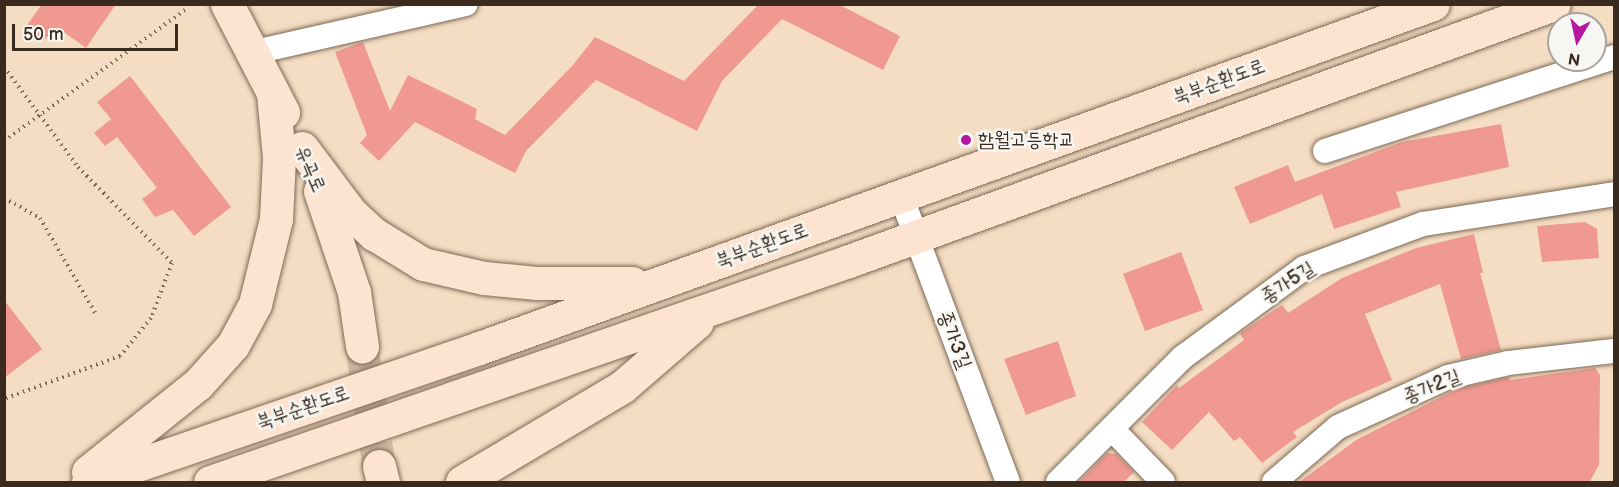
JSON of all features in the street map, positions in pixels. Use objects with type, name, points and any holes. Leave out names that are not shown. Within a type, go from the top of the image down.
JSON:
[{"type":"main road","name":"유곡로","points":[[227,4],[255,52],[273,93],[302,148],[336,231],[354,292],[362,346]]},
{"type":"main road","name":"북부순환도로","points":[[88,483],[667,280],[1433,4]]},
{"type":"main road","name":"북부순환도로","points":[[210,483],[916,237],[1554,4]]},
{"type":"main road","points":[[72,483],[114,454],[198,384],[233,345],[255,304],[276,219],[279,157],[273,93]]},
{"type":"main road","points":[[302,148],[350,212],[374,234],[423,264],[484,278],[537,284],[667,280]]},
{"type":"main road","points":[[462,483],[622,387],[711,309]]},
{"type":"street","points":[[255,52],[466,4]]},
{"type":"street","points":[[1325,151],[1614,57]]},
{"type":"street","name":"종가5길","points":[[1058,483],[1183,357],[1304,268],[1423,224],[1540,202],[1614,194]]},
{"type":"street","name":"종가3길","points":[[901,196],[1008,483]]},
{"type":"street","name":"종가2길","points":[[1274,483],[1338,427],[1448,377],[1508,363],[1614,351]]},
{"type":"street","points":[[1113,430],[1163,483]]},
{"type":"path","points":[[4,141],[188,8]]},
{"type":"path","points":[[4,67],[78,167],[172,264],[151,318],[120,356],[4,399]]},
{"type":"path","points":[[4,198],[40,218],[97,316]]},
{"type":"building","points":[[42,4],[116,4],[86,48],[58,28],[43,40],[25,28]]},
{"type":"building","points":[[753,4],[838,4],[900,36],[883,70],[782,19],[722,81],[697,131],[596,80],[526,151],[515,173],[415,122],[379,161],[360,143],[367,135],[335,52],[363,42],[390,111],[408,75],[477,109],[475,119],[505,135],[573,65],[595,37],[684,81],[757,6]]},
{"type":"building","points":[[130,76],[231,207],[194,236],[173,210],[155,217],[142,199],[157,188],[117,137],[105,146],[94,133],[111,119],[97,102]]},
{"type":"building","points":[[1501,124],[1509,167],[1396,192],[1401,207],[1334,229],[1322,194],[1250,224],[1234,187],[1288,165],[1295,182],[1402,142]]},
{"type":"building","points":[[1585,222],[1597,229],[1599,258],[1542,262],[1537,226]]},
{"type":"building","points":[[1474,234],[1483,273],[1480,273],[1501,350],[1461,359],[1440,284],[1365,314],[1392,380],[1342,402],[1293,432],[1297,437],[1262,463],[1240,437],[1234,441],[1209,412],[1172,450],[1142,422],[1177,385],[1179,388],[1244,340],[1240,333],[1282,305],[1288,313],[1342,278],[1416,248]]},
{"type":"building","points":[[1181,252],[1203,310],[1145,331],[1123,274]]},
{"type":"building","points":[[4,300],[42,349],[4,378]]},
{"type":"building","points":[[1058,341],[1076,396],[1026,415],[1004,359]]},
{"type":"building","points":[[1595,368],[1600,375],[1599,465],[1589,483],[1298,483],[1356,440],[1457,389],[1509,377],[1510,380]]},
{"type":"building","points":[[1107,453],[1116,454],[1134,472],[1123,483],[1078,483]]},
{"type":"tunnel","points":[[362,346],[379,466]]},
{"type":"place","name":"함월고등학교","points":[[966,140]]}]
